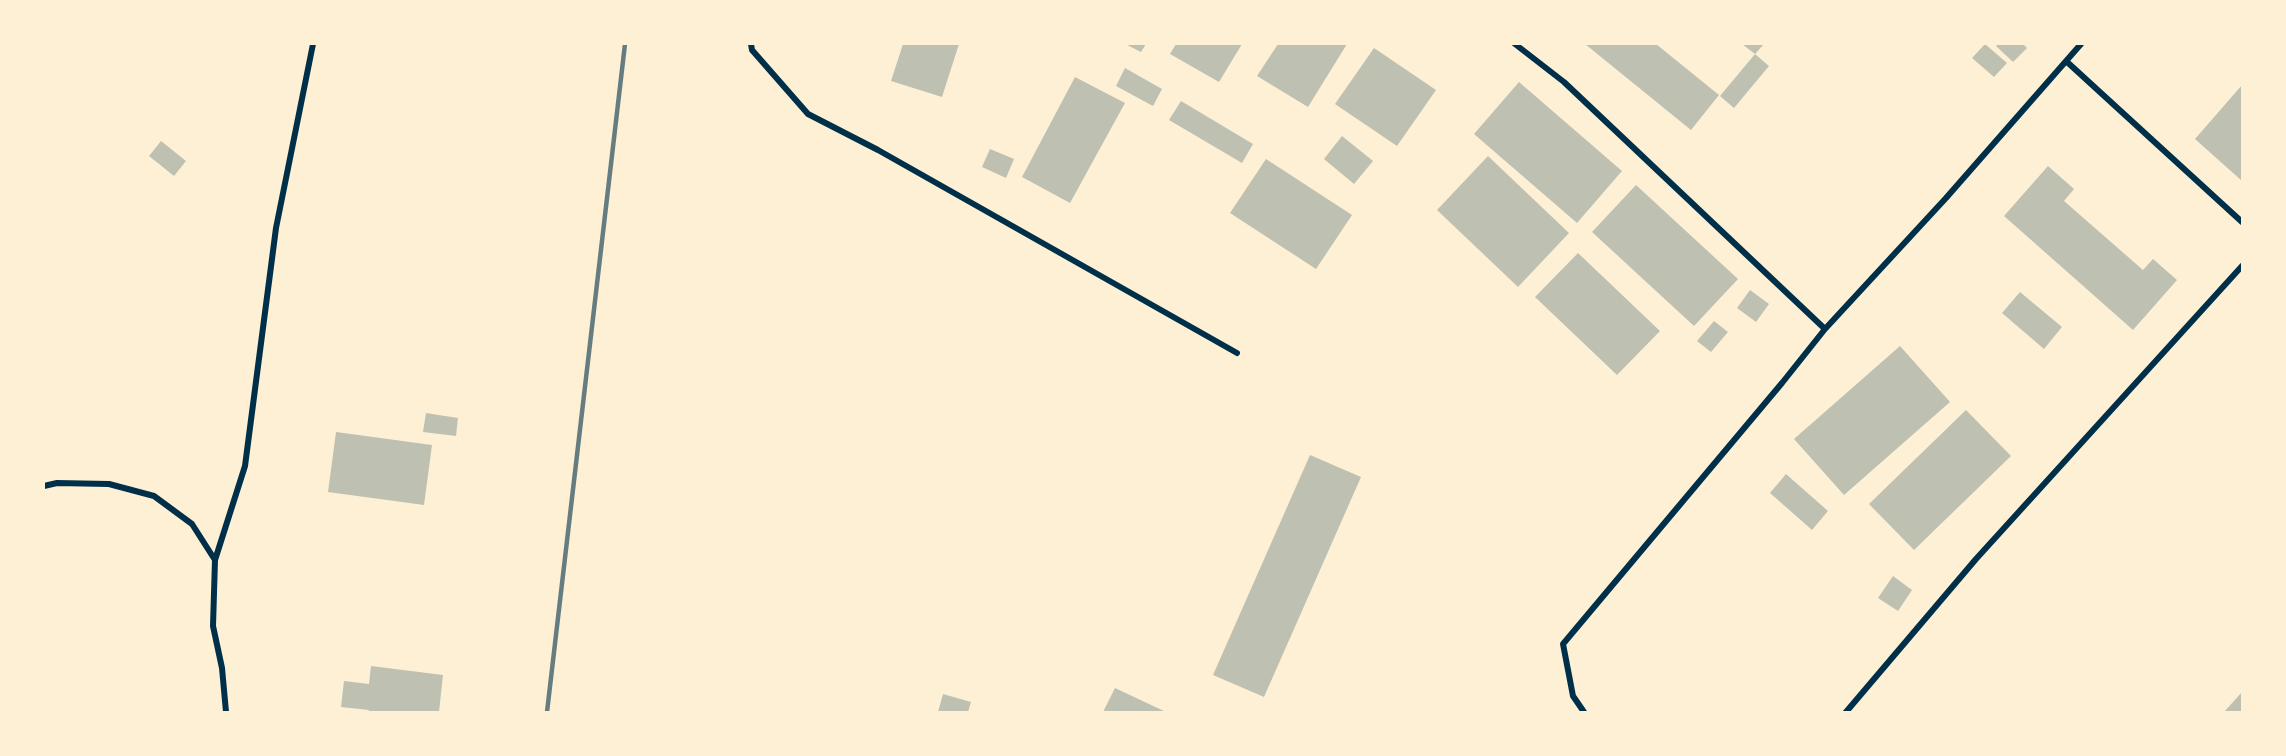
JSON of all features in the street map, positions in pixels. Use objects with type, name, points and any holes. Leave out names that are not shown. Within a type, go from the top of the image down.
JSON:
[{"type":"street","points":[[226,712],[222,668],[213,626],[216,560],[245,466],[276,228],[313,44]]},
{"type":"street","points":[[751,44],[752,50],[808,114],[878,150],[1237,352]]},
{"type":"street","points":[[1515,44],[1564,82],[1825,329]]},
{"type":"street","points":[[1584,712],[1573,696],[1563,644],[1825,329],[1946,198],[2081,44]]},
{"type":"street","points":[[2066,61],[2242,222]]},
{"type":"street","points":[[1846,712],[1976,559],[2242,266]]},
{"type":"street","points":[[44,486],[57,483],[110,484],[154,496],[192,524],[216,560]]},
{"type":"building","points":[[903,44],[959,44],[942,97],[891,81]]},
{"type":"building","points":[[1125,44],[1146,44],[1141,52]]},
{"type":"building","points":[[1176,44],[1242,44],[1219,82],[1170,54]]},
{"type":"building","points":[[1278,44],[1347,44],[1308,107],[1257,76]]},
{"type":"building","points":[[1585,44],[1656,44],[1719,95],[1691,130]]},
{"type":"building","points":[[1742,44],[1764,44],[1755,54]]},
{"type":"building","points":[[1985,44],[2007,63],[1994,77],[1972,58]]},
{"type":"building","points":[[1998,44],[2023,44],[2027,48],[2013,62],[1996,46]]},
{"type":"building","points":[[1374,48],[1436,90],[1397,146],[1335,104]]},
{"type":"building","points":[[1755,54],[1769,66],[1734,108],[1720,96]]},
{"type":"building","points":[[1125,68],[1162,89],[1153,106],[1116,86]]},
{"type":"building","points":[[1075,77],[1125,103],[1070,203],[1022,177]]},
{"type":"building","points":[[1519,82],[1622,171],[1577,223],[1474,134]]},
{"type":"building","points":[[2242,85],[2242,181],[2195,139]]},
{"type":"building","points":[[1181,101],[1253,144],[1242,163],[1169,120]]},
{"type":"building","points":[[1342,136],[1373,161],[1354,184],[1324,159]]},
{"type":"building","points":[[161,141],[186,161],[174,176],[149,156]]},
{"type":"building","points":[[990,149],[1014,159],[1006,178],[982,167]]},
{"type":"building","points":[[1488,156],[1569,233],[1518,287],[1437,210]]},
{"type":"building","points":[[1266,159],[1352,215],[1316,269],[1230,213]]},
{"type":"building","points":[[2048,166],[2074,189],[2064,201],[2143,270],[2153,259],[2177,280],[2133,330],[2004,216]]},
{"type":"building","points":[[1636,185],[1738,279],[1694,326],[1592,232]]},
{"type":"building","points":[[1578,253],[1660,331],[1617,375],[1535,297]]},
{"type":"building","points":[[1750,290],[1769,304],[1756,322],[1737,308]]},
{"type":"building","points":[[2020,292],[2062,327],[2044,349],[2002,313]]},
{"type":"building","points":[[1714,321],[1728,332],[1711,352],[1697,341]]},
{"type":"building","points":[[1900,346],[1950,402],[1844,495],[1794,439]]},
{"type":"building","points":[[1966,410],[2011,456],[1914,550],[1869,504]]},
{"type":"building","points":[[426,413],[458,418],[456,436],[423,432]]},
{"type":"building","points":[[336,432],[432,445],[424,505],[328,492]]},
{"type":"building","points":[[1310,455],[1361,477],[1264,697],[1213,675]]},
{"type":"building","points":[[1786,474],[1828,511],[1812,530],[1770,493]]},
{"type":"building","points":[[1893,576],[1912,590],[1898,611],[1878,598]]},
{"type":"building","points":[[371,666],[443,675],[439,712],[368,712],[369,710],[341,707],[344,681],[369,684]]},
{"type":"building","points":[[1115,688],[1166,712],[1103,712]]},
{"type":"building","points":[[2242,692],[2242,712],[2224,712]]},
{"type":"building","points":[[943,694],[971,702],[968,712],[938,712]]},
{"type":"railway","points":[[547,712],[625,44]]}]
